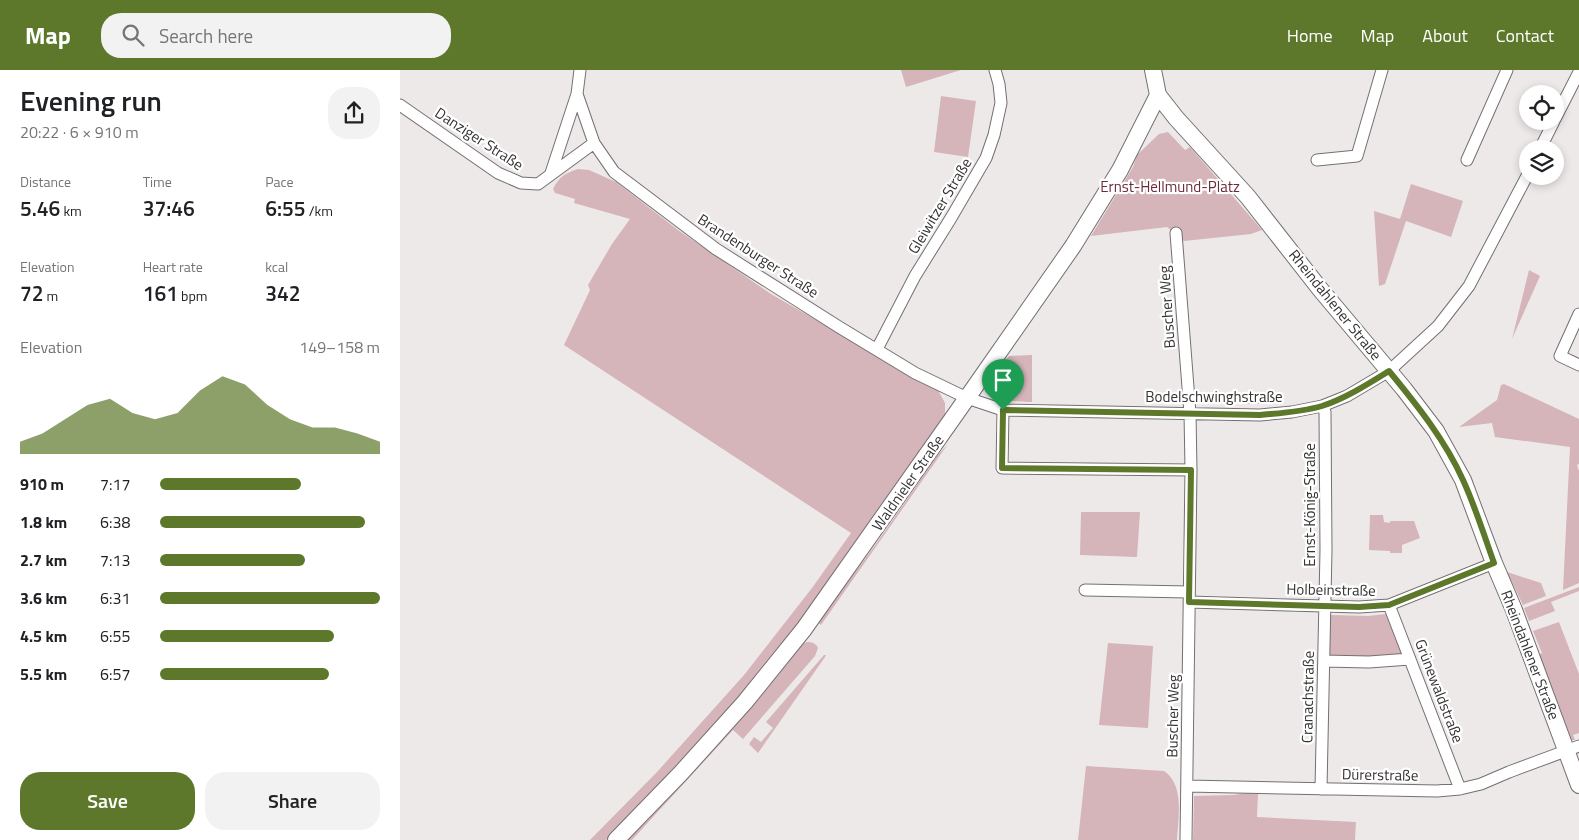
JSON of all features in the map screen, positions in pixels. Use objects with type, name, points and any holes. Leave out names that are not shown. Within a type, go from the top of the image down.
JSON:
[{"type":"main road","points":[[1153,70],[1158,95]]},
{"type":"main road","name":"Rheindahlener Straße","points":[[1158,95],[1176,118],[1248,197],[1436,431],[1463,480],[1494,563],[1572,748],[1579,785]]},
{"type":"main road","name":"Waldnieler Straße","points":[[616,840],[681,773],[745,702],[804,629],[1073,246],[1120,170],[1158,95]]},
{"type":"street","name":"Brandenburger Straße","points":[[552,173],[577,94],[580,70]]},
{"type":"street","name":"Gleiwitzer Straße","points":[[877,349],[915,276],[986,158],[994,135],[1001,103],[995,70]]},
{"type":"street","points":[[1317,160],[1357,156],[1382,70]]},
{"type":"street","points":[[1467,160],[1507,70]]},
{"type":"street","points":[[1564,102],[1579,72]]},
{"type":"street","name":"Brandenburger Straße","points":[[577,94],[594,143],[614,172],[716,249],[915,373],[968,398]]},
{"type":"street","name":"Danziger Straße","points":[[400,105],[498,173],[521,183],[538,184],[594,143]]},
{"type":"street","name":"Bodelschwinghstraße","points":[[968,398],[1003,410],[1260,415],[1292,412],[1322,406],[1347,396],[1389,371],[1438,326],[1469,286],[1522,185]]},
{"type":"street","name":"Buscher Weg","points":[[1176,232],[1190,413],[1191,470],[1186,840]]},
{"type":"street","points":[[1579,314],[1560,356],[1579,365]]},
{"type":"street","name":"Ernst-König-Straße","points":[[1322,406],[1325,412],[1326,550],[1324,605]]},
{"type":"street","points":[[1003,410],[1002,468],[1191,470]]},
{"type":"street","name":"Holbeinstraße","points":[[1189,597],[1359,607],[1389,605],[1494,563]]},
{"type":"street","points":[[1086,590],[1189,597]]},
{"type":"street","name":"Cranachstraße","points":[[1321,789],[1324,605]]},
{"type":"street","name":"Grünewaldstraße","points":[[1389,605],[1460,789]]},
{"type":"street","points":[[1324,661],[1369,662],[1410,659]]},
{"type":"street","name":"Dürerstraße","points":[[1187,786],[1437,791],[1460,789],[1481,784],[1572,748]]},
{"type":"green space","points":[[901,70],[961,70],[906,87]]},
{"type":"green space","points":[[941,96],[976,101],[968,157],[934,152]]},
{"type":"green space","name":"Ernst-Hellmund-Platz","points":[[1168,132],[1185,150],[1190,147],[1262,230],[1251,234],[1184,241],[1167,227],[1091,236],[1133,167],[1137,155],[1159,134]]},
{"type":"green space","points":[[578,169],[589,170],[616,182],[678,230],[771,294],[938,390],[945,403],[945,417],[848,556],[773,657],[696,748],[606,840],[590,840],[657,772],[744,675],[812,588],[851,533],[564,345],[590,290],[588,285],[612,244],[630,219],[574,203],[575,199],[555,193],[553,189],[560,178]]},
{"type":"green space","points":[[1411,184],[1463,201],[1451,237],[1406,221],[1385,284],[1379,286],[1374,211],[1400,219]]},
{"type":"green space","points":[[1529,270],[1540,276],[1512,339]]},
{"type":"green space","points":[[1032,355],[1032,402],[1005,400],[993,394],[990,390],[991,383],[1009,356]]},
{"type":"green space","points":[[1504,384],[1579,419],[1579,464],[1577,465],[1579,471],[1579,583],[1563,590],[1570,447],[1495,437],[1492,423],[1459,427],[1497,400],[1501,385]]},
{"type":"green space","points":[[1198,395],[1267,395],[1267,404],[1207,404]]},
{"type":"green space","points":[[948,444],[821,625],[818,622],[876,544],[938,455]]},
{"type":"green space","points":[[1081,512],[1140,512],[1137,557],[1080,555]]},
{"type":"green space","points":[[1370,515],[1383,515],[1384,522],[1390,523],[1390,521],[1414,521],[1420,538],[1402,545],[1402,553],[1369,550]]},
{"type":"green space","points":[[1507,572],[1541,583],[1546,596],[1523,605]]},
{"type":"green space","points":[[1579,587],[1579,591],[1551,602],[1555,611],[1529,621],[1524,608]]},
{"type":"green space","points":[[1386,614],[1402,655],[1330,656],[1330,615],[1368,616]]},
{"type":"green space","points":[[1559,622],[1579,674],[1579,733],[1573,735],[1575,740],[1569,740],[1538,655],[1542,653],[1533,631]]},
{"type":"green space","points":[[807,642],[814,643],[817,646],[815,656],[743,739],[733,730],[632,840],[623,840],[800,645]]},
{"type":"green space","points":[[1108,643],[1153,646],[1148,728],[1099,725]]},
{"type":"green space","points":[[826,655],[758,753],[749,744],[754,737],[761,742],[773,728],[766,722]]},
{"type":"green space","points":[[1086,766],[1164,771],[1171,777],[1178,793],[1177,840],[1078,840]]},
{"type":"green space","points":[[1258,793],[1257,817],[1356,822],[1355,840],[1193,840],[1194,796]]},
{"type":"route","points":[[1389,371],[1436,431],[1449,454],[1463,480],[1494,563],[1389,605],[1359,607],[1189,602],[1191,470],[1002,468],[1003,410],[1260,415],[1292,412],[1322,406],[1347,396],[1389,371]]}]
